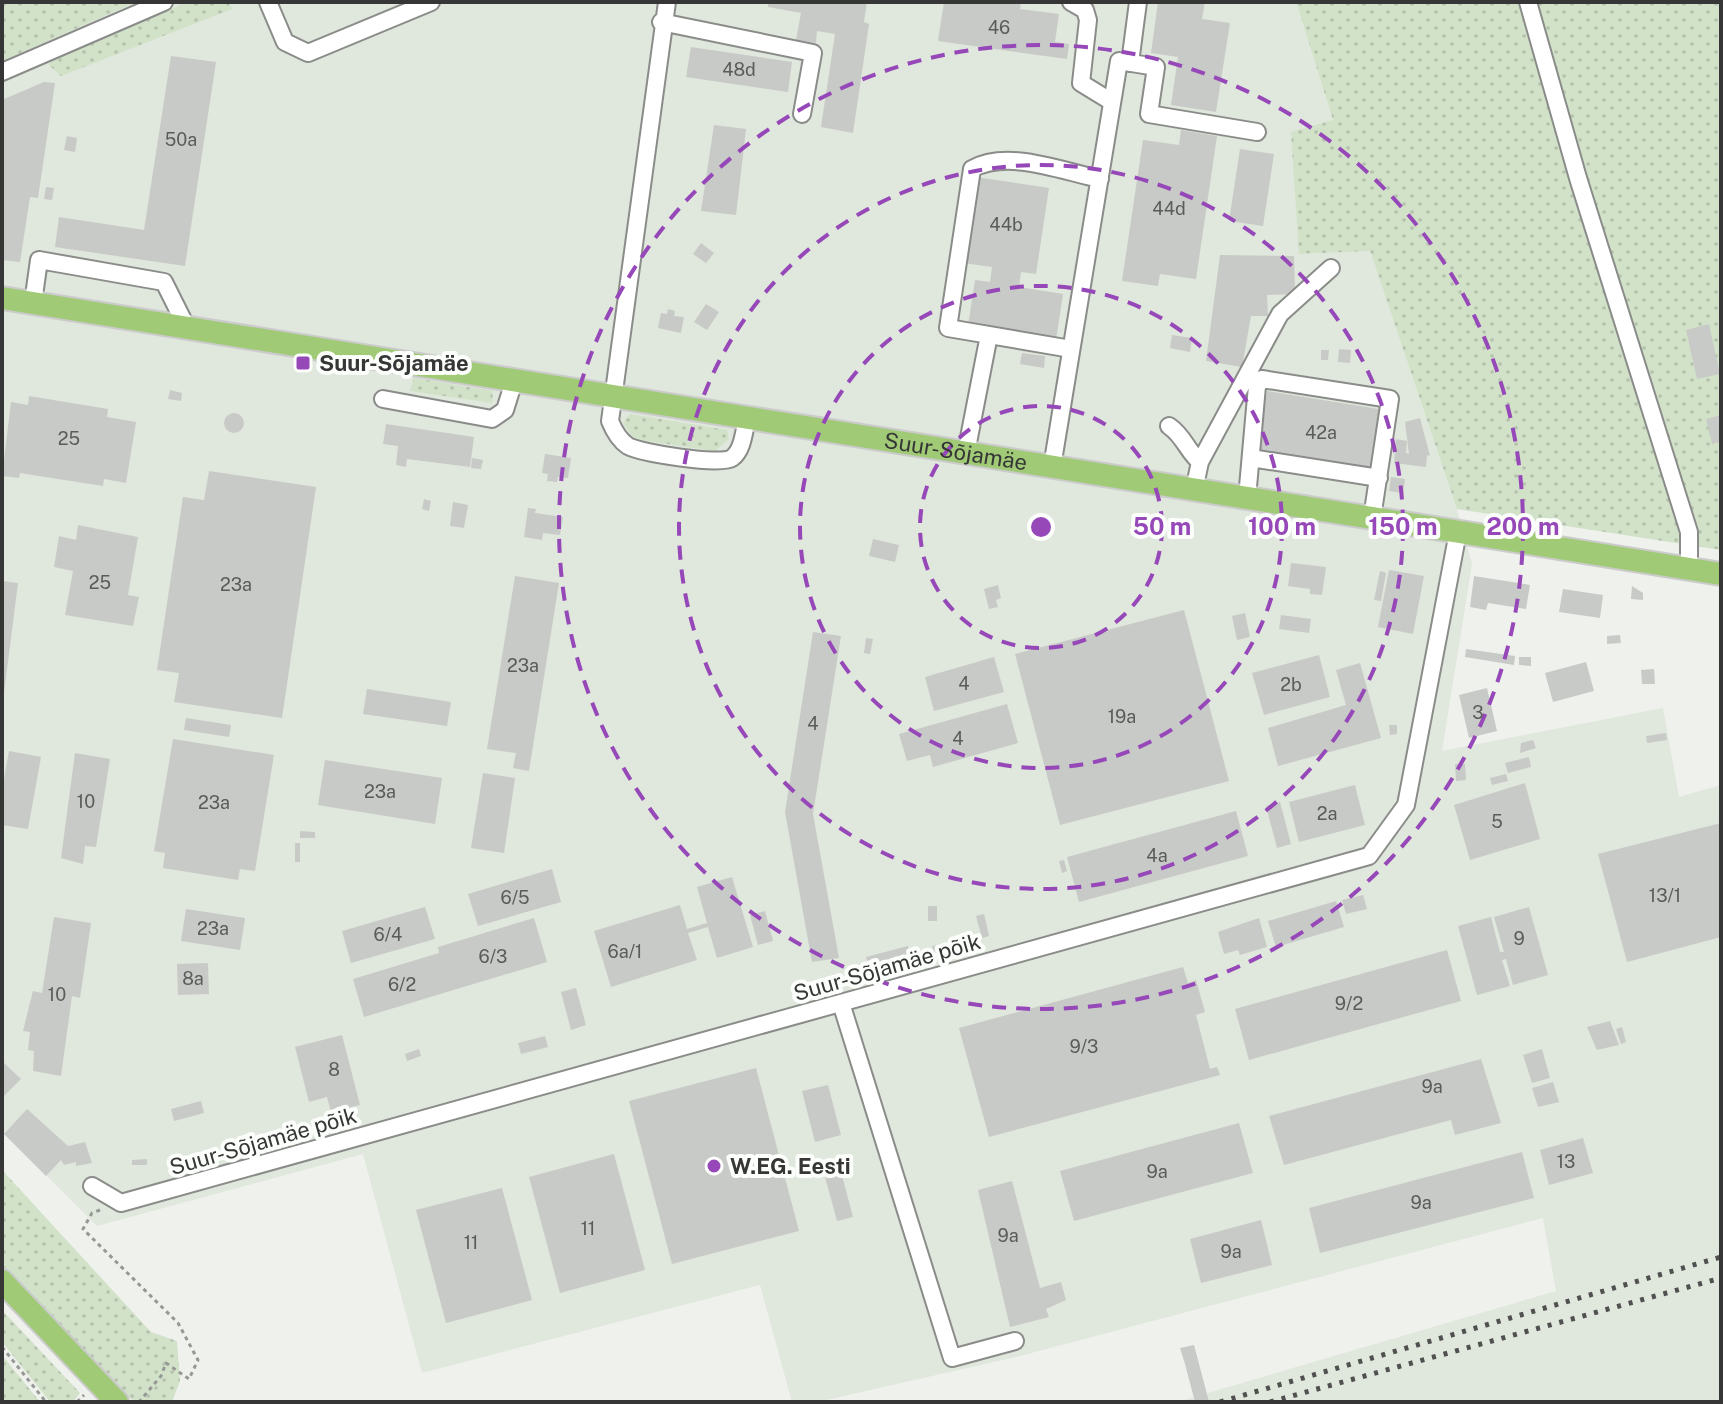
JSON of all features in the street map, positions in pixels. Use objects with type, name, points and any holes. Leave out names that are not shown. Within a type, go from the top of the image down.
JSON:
[{"type":"main road","name":"Suur-Sõjamäe","points":[[2,298],[1721,574]]},
{"type":"main road","points":[[2,1281],[103,1395]]},
{"type":"street","points":[[2,72],[164,2]]},
{"type":"street","points":[[268,2],[285,42],[308,53],[431,2]]},
{"type":"street","points":[[667,2],[661,22],[610,421],[615,433],[629,446],[715,462],[731,459],[741,447],[747,418]]},
{"type":"street","points":[[1071,2],[1085,10],[1088,20],[1081,83],[1112,102]]},
{"type":"street","points":[[1130,63],[1138,2]]},
{"type":"street","points":[[1528,2],[1578,178],[1689,532],[1689,569]]},
{"type":"street","points":[[661,22],[813,53],[802,114]]},
{"type":"street","points":[[1052,467],[1119,61],[1156,67],[1149,114],[1257,132]]},
{"type":"street","points":[[1071,349],[948,328],[972,169],[985,162],[1004,160],[1100,179]]},
{"type":"street","points":[[33,303],[39,260],[164,282],[187,328]]},
{"type":"street","points":[[1194,490],[1200,462],[1280,314],[1331,268]]},
{"type":"street","points":[[966,453],[989,335]]},
{"type":"street","points":[[1247,498],[1257,386],[1262,379],[1390,399],[1372,518]]},
{"type":"street","points":[[383,399],[492,419],[505,410],[514,381]]},
{"type":"street","points":[[1169,426],[1181,434],[1189,452],[1200,462]]},
{"type":"street","points":[[1251,458],[1379,478]]},
{"type":"street","name":"Suur-Sõjamäe põik","points":[[121,1203],[1369,856],[1406,805],[1458,532]]},
{"type":"street","points":[[841,1003],[952,1358],[1015,1341]]},
{"type":"street","points":[[92,1186],[121,1203]]},
{"type":"path","points":[[121,1203],[92,1213],[83,1229],[178,1323],[198,1360],[189,1379],[166,1363],[161,1376],[139,1402]]},
{"type":"path","points":[[2,1347],[46,1402]]},
{"type":"path","points":[[77,1402],[103,1395]]},
{"type":"shaded area","points":[[2,2],[1296,2],[1333,120],[1299,254],[1370,251],[1457,509],[1472,564],[1442,751],[1663,708],[1679,797],[1721,785],[1721,1402],[1177,1402],[1556,1291],[1543,1218],[1016,1357],[817,1402],[792,1402],[760,1285],[422,1373],[363,1154],[97,1226],[5,1134],[2,1137]]},
{"type":"green space","points":[[10,2],[136,2],[2,61],[2,5]]},
{"type":"green space","points":[[188,2],[228,2],[232,9],[61,76],[49,65],[51,61]]},
{"type":"green space","points":[[1296,2],[1721,2],[1721,550],[1457,509],[1370,251],[1299,254],[1291,132],[1333,120]]},
{"type":"green space","points":[[414,378],[493,391],[492,403],[410,391]]},
{"type":"green space","points":[[630,414],[727,430],[729,439],[715,451],[641,440],[632,436],[623,423]]},
{"type":"green space","points":[[2,1170],[151,1332],[177,1341],[180,1381],[172,1402],[134,1402],[2,1265]]},
{"type":"green space","points":[[2,1310],[80,1393],[73,1402],[50,1402],[2,1342]]},
{"type":"green space","points":[[2,1355],[40,1402],[2,1402]]},
{"type":"building","points":[[768,2],[867,2],[864,22],[869,24],[853,133],[821,127],[835,34],[817,31],[816,43],[796,40],[801,13],[768,7]]},
{"type":"building","points":[[944,2],[1021,2],[1020,9],[1059,14],[1055,42],[1069,44],[1067,59],[938,41]]},
{"type":"building","points":[[1158,2],[1205,2],[1202,19],[1230,23],[1216,112],[1171,105],[1178,57],[1151,53]]},
{"type":"building","points":[[691,47],[792,62],[788,92],[686,77]]},
{"type":"building","points":[[171,56],[216,62],[185,266],[55,247],[59,217],[144,230]]},
{"type":"building","points":[[44,82],[55,83],[38,198],[30,197],[20,262],[2,260],[2,100]]},
{"type":"building","points":[[714,125],[746,129],[736,215],[701,211]]},
{"type":"building","points":[[1181,130],[1217,136],[1196,279],[1160,274],[1158,286],[1122,281],[1143,140],[1179,145]]},
{"type":"building","points":[[67,136],[77,138],[75,152],[64,150]]},
{"type":"building","points":[[1240,149],[1274,154],[1263,226],[1229,221]]},
{"type":"building","points":[[976,177],[1049,188],[1036,274],[1021,272],[1019,287],[1063,294],[1056,340],[968,326],[975,280],[990,282],[992,267],[963,263]]},
{"type":"building","points":[[46,187],[54,188],[52,200],[44,199]]},
{"type":"building","points":[[701,243],[714,253],[706,263],[693,254]]},
{"type":"building","points":[[1220,255],[1294,256],[1295,294],[1267,295],[1268,316],[1251,316],[1242,367],[1206,361]]},
{"type":"building","points":[[706,304],[719,312],[707,330],[694,322]]},
{"type":"building","points":[[668,309],[675,311],[674,316],[684,317],[681,333],[658,328],[661,313],[667,314]]},
{"type":"building","points":[[1709,324],[1720,374],[1697,379],[1686,330]]},
{"type":"building","points":[[1172,335],[1192,338],[1190,352],[1170,348]]},
{"type":"building","points":[[1339,349],[1351,350],[1350,363],[1338,362]]},
{"type":"building","points":[[1321,350],[1329,350],[1328,360],[1321,360]]},
{"type":"building","points":[[1022,353],[1045,356],[1044,368],[1020,364]]},
{"type":"building","points":[[170,390],[182,393],[181,401],[168,399]]},
{"type":"building","points":[[1267,391],[1385,410],[1375,471],[1257,453]]},
{"type":"building","points":[[29,396],[108,409],[107,417],[136,422],[126,483],[104,479],[103,486],[20,473],[19,478],[2,476],[11,402],[28,405]]},
{"type":"building","points":[[230,413],[238,413],[244,423],[238,433],[230,433],[224,427],[224,419]]},
{"type":"building","points":[[1721,415],[1721,442],[1712,444],[1706,419]]},
{"type":"building","points":[[1420,418],[1430,456],[1427,455],[1426,467],[1394,463],[1396,439],[1407,441],[1406,453],[1409,454],[1405,422]]},
{"type":"building","points":[[386,424],[474,437],[470,467],[407,459],[406,467],[396,465],[398,446],[383,444]]},
{"type":"building","points":[[545,454],[571,458],[568,478],[558,477],[557,482],[547,481],[548,474],[542,473]]},
{"type":"building","points":[[472,458],[483,460],[481,469],[471,468]]},
{"type":"building","points":[[209,471],[316,487],[282,718],[174,702],[179,673],[157,670],[183,497],[204,500]]},
{"type":"building","points":[[1391,477],[1405,479],[1403,493],[1389,491]]},
{"type":"building","points":[[424,499],[431,501],[429,511],[422,509]]},
{"type":"building","points":[[453,502],[468,505],[464,528],[450,526]]},
{"type":"building","points":[[528,508],[536,509],[535,513],[563,517],[560,535],[543,533],[542,540],[524,537]]},
{"type":"building","points":[[78,525],[138,537],[128,595],[139,597],[133,626],[65,615],[73,571],[54,567],[59,536],[76,540]]},
{"type":"building","points":[[873,539],[899,545],[895,562],[869,556]]},
{"type":"building","points":[[1291,563],[1326,567],[1322,595],[1310,594],[1310,589],[1288,586]]},
{"type":"building","points":[[1389,570],[1424,576],[1413,634],[1378,627]]},
{"type":"building","points":[[1380,571],[1386,573],[1381,601],[1374,600]]},
{"type":"building","points":[[515,576],[559,583],[529,771],[513,768],[516,753],[487,749]]},
{"type":"building","points":[[1474,576],[1530,585],[1526,609],[1488,603],[1486,610],[1470,607]]},
{"type":"building","points":[[2,581],[18,583],[4,693],[2,693]]},
{"type":"building","points":[[998,585],[1001,598],[996,600],[998,607],[989,609],[984,589]]},
{"type":"building","points":[[1632,586],[1643,593],[1643,600],[1631,599]]},
{"type":"building","points":[[1563,589],[1603,595],[1600,618],[1559,612]]},
{"type":"building","points":[[1184,610],[1229,781],[1060,825],[1015,654]]},
{"type":"building","points":[[1245,613],[1250,637],[1237,640],[1232,616]]},
{"type":"building","points":[[1281,615],[1311,619],[1309,633],[1279,629]]},
{"type":"building","points":[[813,632],[841,636],[813,814],[839,958],[812,962],[785,812]]},
{"type":"building","points":[[1620,635],[1621,643],[1607,644],[1607,636]]},
{"type":"building","points":[[866,638],[873,639],[870,654],[864,653]]},
{"type":"building","points":[[1466,649],[1515,656],[1514,665],[1465,657]]},
{"type":"building","points":[[1319,655],[1330,697],[1264,715],[1252,673]]},
{"type":"building","points":[[994,657],[1004,692],[934,711],[925,677]]},
{"type":"building","points":[[1519,657],[1531,657],[1531,666],[1519,665]]},
{"type":"building","points":[[1586,662],[1594,691],[1553,702],[1545,673]]},
{"type":"building","points":[[1360,663],[1381,738],[1278,766],[1268,728],[1346,705],[1336,670]]},
{"type":"building","points":[[1654,669],[1655,684],[1642,684],[1641,670]]},
{"type":"building","points":[[1487,688],[1497,731],[1469,738],[1459,695]]},
{"type":"building","points":[[367,689],[451,702],[447,726],[363,714]]},
{"type":"building","points":[[1007,704],[1018,743],[933,767],[930,755],[907,761],[899,734]]},
{"type":"building","points":[[186,718],[231,725],[229,737],[184,730]]},
{"type":"building","points":[[1389,725],[1397,725],[1397,734],[1390,735]]},
{"type":"building","points":[[1666,733],[1667,740],[1647,743],[1646,736]]},
{"type":"building","points":[[173,739],[274,755],[255,871],[240,869],[238,880],[163,868],[165,853],[154,851]]},
{"type":"building","points":[[1533,740],[1536,748],[1520,753],[1521,743]]},
{"type":"building","points":[[9,751],[41,757],[28,829],[2,825],[2,790]]},
{"type":"building","points":[[75,753],[110,759],[96,847],[85,846],[83,864],[61,858]]},
{"type":"building","points":[[1529,757],[1531,767],[1508,773],[1505,763]]},
{"type":"building","points":[[325,760],[442,778],[435,824],[318,805]]},
{"type":"building","points":[[1455,764],[1465,764],[1466,780],[1456,781]]},
{"type":"building","points":[[483,773],[515,778],[504,853],[471,848]]},
{"type":"building","points":[[1506,774],[1508,781],[1492,785],[1490,778]]},
{"type":"building","points":[[1525,783],[1540,839],[1470,860],[1454,805]]},
{"type":"building","points":[[1355,785],[1365,825],[1299,842],[1289,802]]},
{"type":"building","points":[[1280,802],[1291,844],[1277,848],[1266,806]]},
{"type":"building","points":[[1236,811],[1248,856],[1079,902],[1067,857]]},
{"type":"building","points":[[1721,823],[1721,937],[1627,962],[1598,854]]},
{"type":"building","points":[[300,831],[315,832],[315,838],[300,838]]},
{"type":"building","points":[[295,843],[300,843],[300,862],[295,862]]},
{"type":"building","points":[[1064,860],[1067,871],[1062,873],[1059,861]]},
{"type":"building","points":[[552,869],[561,902],[478,926],[468,894]]},
{"type":"building","points":[[732,877],[753,947],[717,958],[708,927],[688,933],[697,960],[611,987],[594,931],[680,905],[687,929],[707,923],[697,887]]},
{"type":"building","points":[[1363,895],[1367,909],[1346,914],[1342,900]]},
{"type":"building","points":[[1336,901],[1344,927],[1276,947],[1268,921]]},
{"type":"building","points":[[928,906],[937,906],[937,921],[928,921]]},
{"type":"building","points":[[425,907],[435,939],[351,963],[342,931]]},
{"type":"building","points":[[1529,907],[1548,975],[1513,985],[1506,959],[1502,960],[1510,986],[1477,995],[1458,926],[1491,917],[1500,952],[1504,952],[1494,917]]},
{"type":"building","points":[[186,909],[245,918],[240,950],[181,941]]},
{"type":"building","points":[[765,911],[773,941],[758,945],[750,915]]},
{"type":"building","points":[[984,914],[989,936],[982,938],[976,916]]},
{"type":"building","points":[[54,917],[91,923],[80,998],[72,996],[61,1076],[33,1071],[34,1051],[28,1050],[30,1032],[23,1031],[33,991],[42,993]]},
{"type":"building","points":[[534,918],[547,962],[364,1017],[353,979],[439,953],[438,947]]},
{"type":"building","points":[[1259,918],[1267,947],[1240,955],[1238,950],[1224,954],[1218,932]]},
{"type":"building","points":[[942,944],[944,950],[934,953],[932,946]]},
{"type":"building","points":[[908,946],[912,961],[870,973],[866,957]]},
{"type":"building","points":[[1447,950],[1461,1001],[1249,1060],[1235,1009]]},
{"type":"building","points":[[208,963],[209,994],[178,995],[177,964]]},
{"type":"building","points":[[1183,967],[1188,983],[1196,980],[1205,1012],[1196,1015],[1210,1069],[1217,1067],[1220,1075],[989,1137],[959,1028]]},
{"type":"building","points":[[576,988],[586,1025],[571,1030],[561,992]]},
{"type":"building","points":[[1610,1021],[1619,1045],[1597,1050],[1587,1027]]},
{"type":"building","points":[[1622,1027],[1626,1042],[1621,1044],[1616,1029]]},
{"type":"building","points":[[342,1035],[360,1105],[331,1112],[327,1097],[309,1102],[295,1047]]},
{"type":"building","points":[[545,1036],[548,1047],[521,1054],[518,1043]]},
{"type":"building","points":[[419,1049],[421,1056],[407,1061],[405,1054]]},
{"type":"building","points":[[1542,1049],[1550,1078],[1532,1083],[1523,1055]]},
{"type":"building","points":[[1481,1059],[1501,1123],[1455,1135],[1451,1120],[1284,1165],[1269,1116]]},
{"type":"building","points":[[2,1061],[21,1079],[2,1098]]},
{"type":"building","name":"W.EG. Eesti","points":[[756,1068],[799,1231],[672,1264],[629,1101]]},
{"type":"building","points":[[1553,1082],[1559,1102],[1538,1107],[1532,1088]]},
{"type":"building","points":[[828,1085],[841,1135],[815,1142],[802,1091]]},
{"type":"building","points":[[201,1101],[204,1113],[174,1121],[171,1109]]},
{"type":"building","points":[[27,1109],[68,1146],[85,1142],[92,1163],[64,1165],[61,1160],[46,1176],[4,1134]]},
{"type":"building","points":[[1239,1123],[1253,1173],[1074,1221],[1060,1171]]},
{"type":"building","points":[[1583,1138],[1593,1173],[1549,1185],[1540,1150]]},
{"type":"building","points":[[1522,1152],[1534,1198],[1320,1253],[1309,1208]]},
{"type":"building","points":[[614,1154],[645,1270],[560,1293],[529,1177]]},
{"type":"building","points":[[147,1159],[147,1165],[132,1165],[132,1160]]},
{"type":"building","points":[[840,1168],[853,1217],[837,1221],[824,1173]]},
{"type":"building","points":[[1012,1181],[1040,1288],[1061,1282],[1066,1300],[1046,1309],[1049,1317],[1010,1327],[978,1190]]},
{"type":"building","points":[[502,1188],[532,1300],[446,1323],[416,1210]]},
{"type":"building","points":[[1261,1220],[1272,1265],[1201,1283],[1190,1239]]},
{"type":"building","points":[[1194,1345],[1209,1402],[1195,1402],[1180,1348]]},
{"type":"railway","points":[[1220,1402],[1721,1257]]},
{"type":"railway","points":[[1270,1402],[1721,1278]]},
{"type":"place","name":"Suur-Sõjamäe","points":[[303,363]]},
{"type":"place","name":"W.EG. Eesti","points":[[714,1166]]}]
